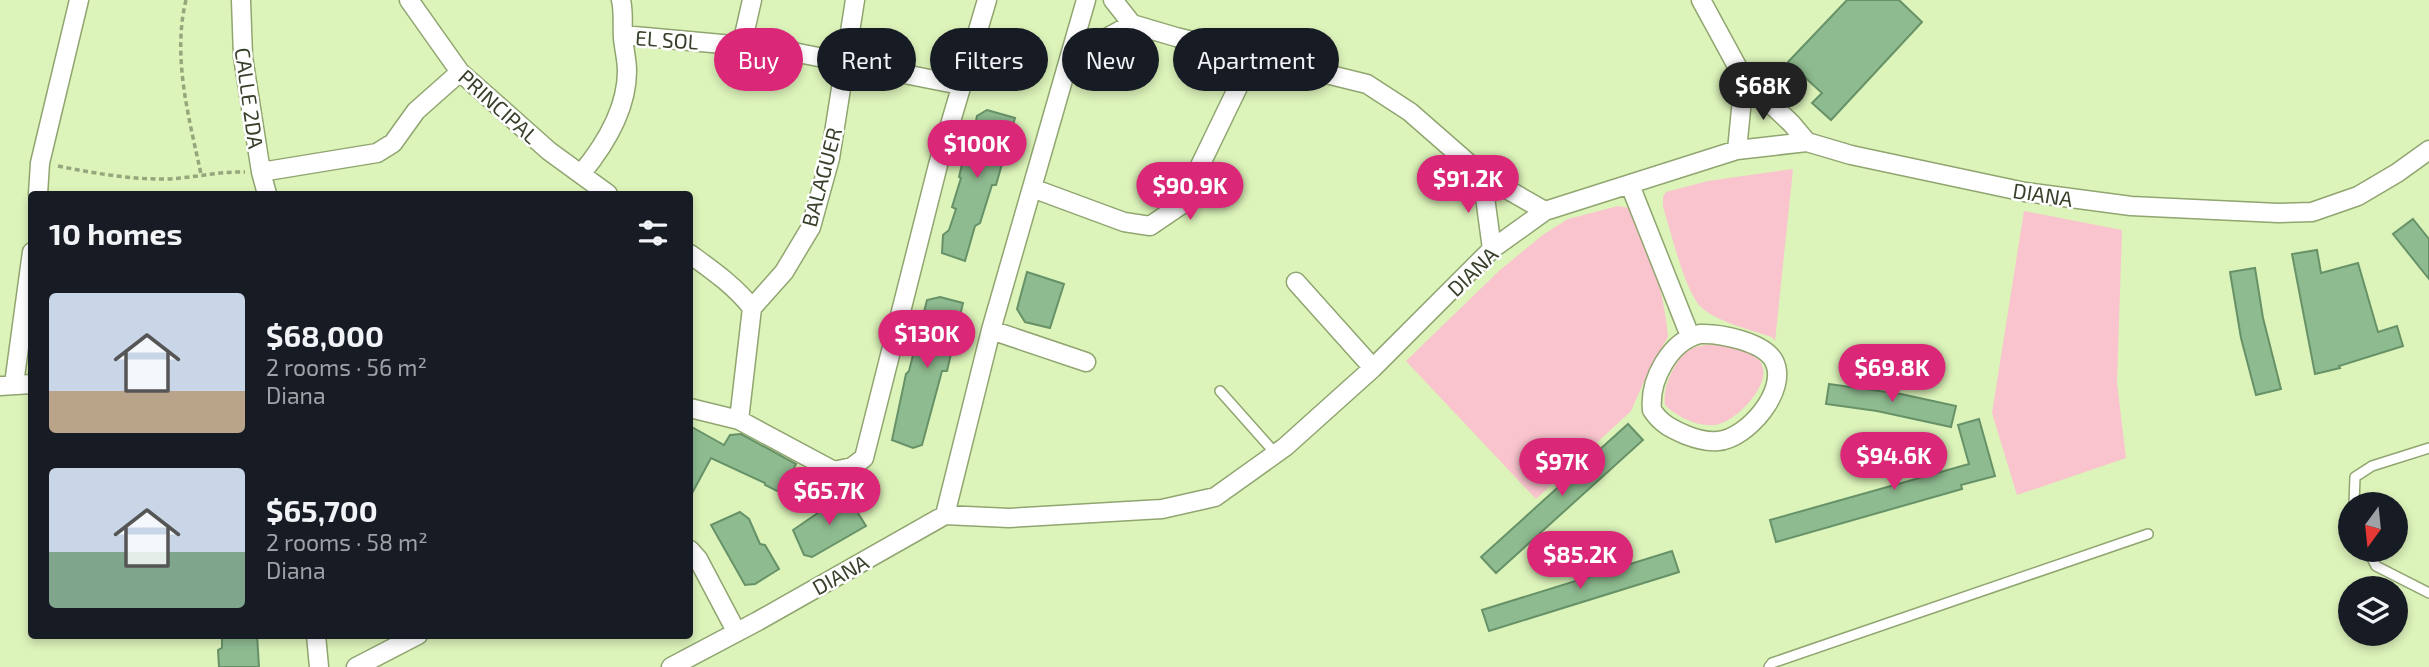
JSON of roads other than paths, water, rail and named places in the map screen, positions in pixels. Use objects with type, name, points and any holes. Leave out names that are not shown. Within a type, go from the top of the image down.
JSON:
[{"type":"street","points":[[38,191],[40,163],[79,0]]},
{"type":"street","name":"CALLE 2DA","points":[[241,0],[243,57],[266,191]]},
{"type":"street","name":"PRINCIPAL","points":[[410,0],[460,72],[549,151],[604,191]]},
{"type":"street","points":[[581,174],[592,162],[620,113],[627,71],[621,0]]},
{"type":"street","points":[[746,28],[752,0]]},
{"type":"street","name":"BALAGUER","points":[[851,28],[855,0]]},
{"type":"street","points":[[978,28],[987,0]]},
{"type":"street","points":[[1078,28],[1086,0]]},
{"type":"street","points":[[1113,0],[1132,24],[1173,35]]},
{"type":"street","points":[[1701,0],[1744,79],[1791,123],[1807,142]]},
{"type":"street","points":[[1125,28],[1132,24]]},
{"type":"street","name":"EL SOL","points":[[623,35],[714,42]]},
{"type":"street","points":[[261,172],[377,153],[393,143],[416,111],[460,72]]},
{"type":"street","points":[[1339,77],[1367,84],[1410,112],[1482,176],[1545,211]]},
{"type":"street","points":[[1737,150],[1744,79]]},
{"type":"street","points":[[946,515],[991,330],[1062,85]]},
{"type":"street","name":"BALAGUER","points":[[752,308],[784,272],[811,226],[830,159],[841,91]]},
{"type":"street","points":[[693,409],[739,420],[834,471],[852,467],[864,458],[958,91]]},
{"type":"street","points":[[1032,188],[1124,222],[1150,226],[1181,205],[1236,91]]},
{"type":"street","name":"DIANA","points":[[671,667],[946,515],[1009,518],[1162,509],[1215,497],[1276,454],[1373,368],[1492,249],[1545,211],[1737,150],[1807,142],[1862,158],[2025,192],[2131,206],[2278,213],[2312,212],[2358,196],[2429,150]]},
{"type":"street","points":[[1482,176],[1492,249]]},
{"type":"street","points":[[1630,185],[1690,336]]},
{"type":"street","points":[[693,256],[721,277],[752,308],[739,420]]},
{"type":"street","points":[[1296,282],[1373,368]]},
{"type":"street","points":[[15,385],[28,283]]},
{"type":"street","points":[[991,330],[1086,362]]},
{"type":"street","points":[[1711,334],[1745,342],[1763,349],[1777,369],[1774,389],[1764,410],[1745,430],[1727,439],[1706,441],[1684,434],[1665,426],[1652,410],[1654,387],[1664,362],[1677,346],[1690,336],[1711,334]]},
{"type":"street","points":[[693,553],[736,632]]},
{"type":"street","points":[[316,639],[319,667]]},
{"type":"street","points":[[356,667],[410,639]]},
{"type":"lane","points":[[1220,391],[1276,454]]},
{"type":"lane","points":[[2354,492],[2354,477],[2372,466],[2429,448]]},
{"type":"lane","points":[[1769,667],[1785,659],[2148,534]]},
{"type":"lane","points":[[2374,562],[2376,566],[2429,593]]}]
